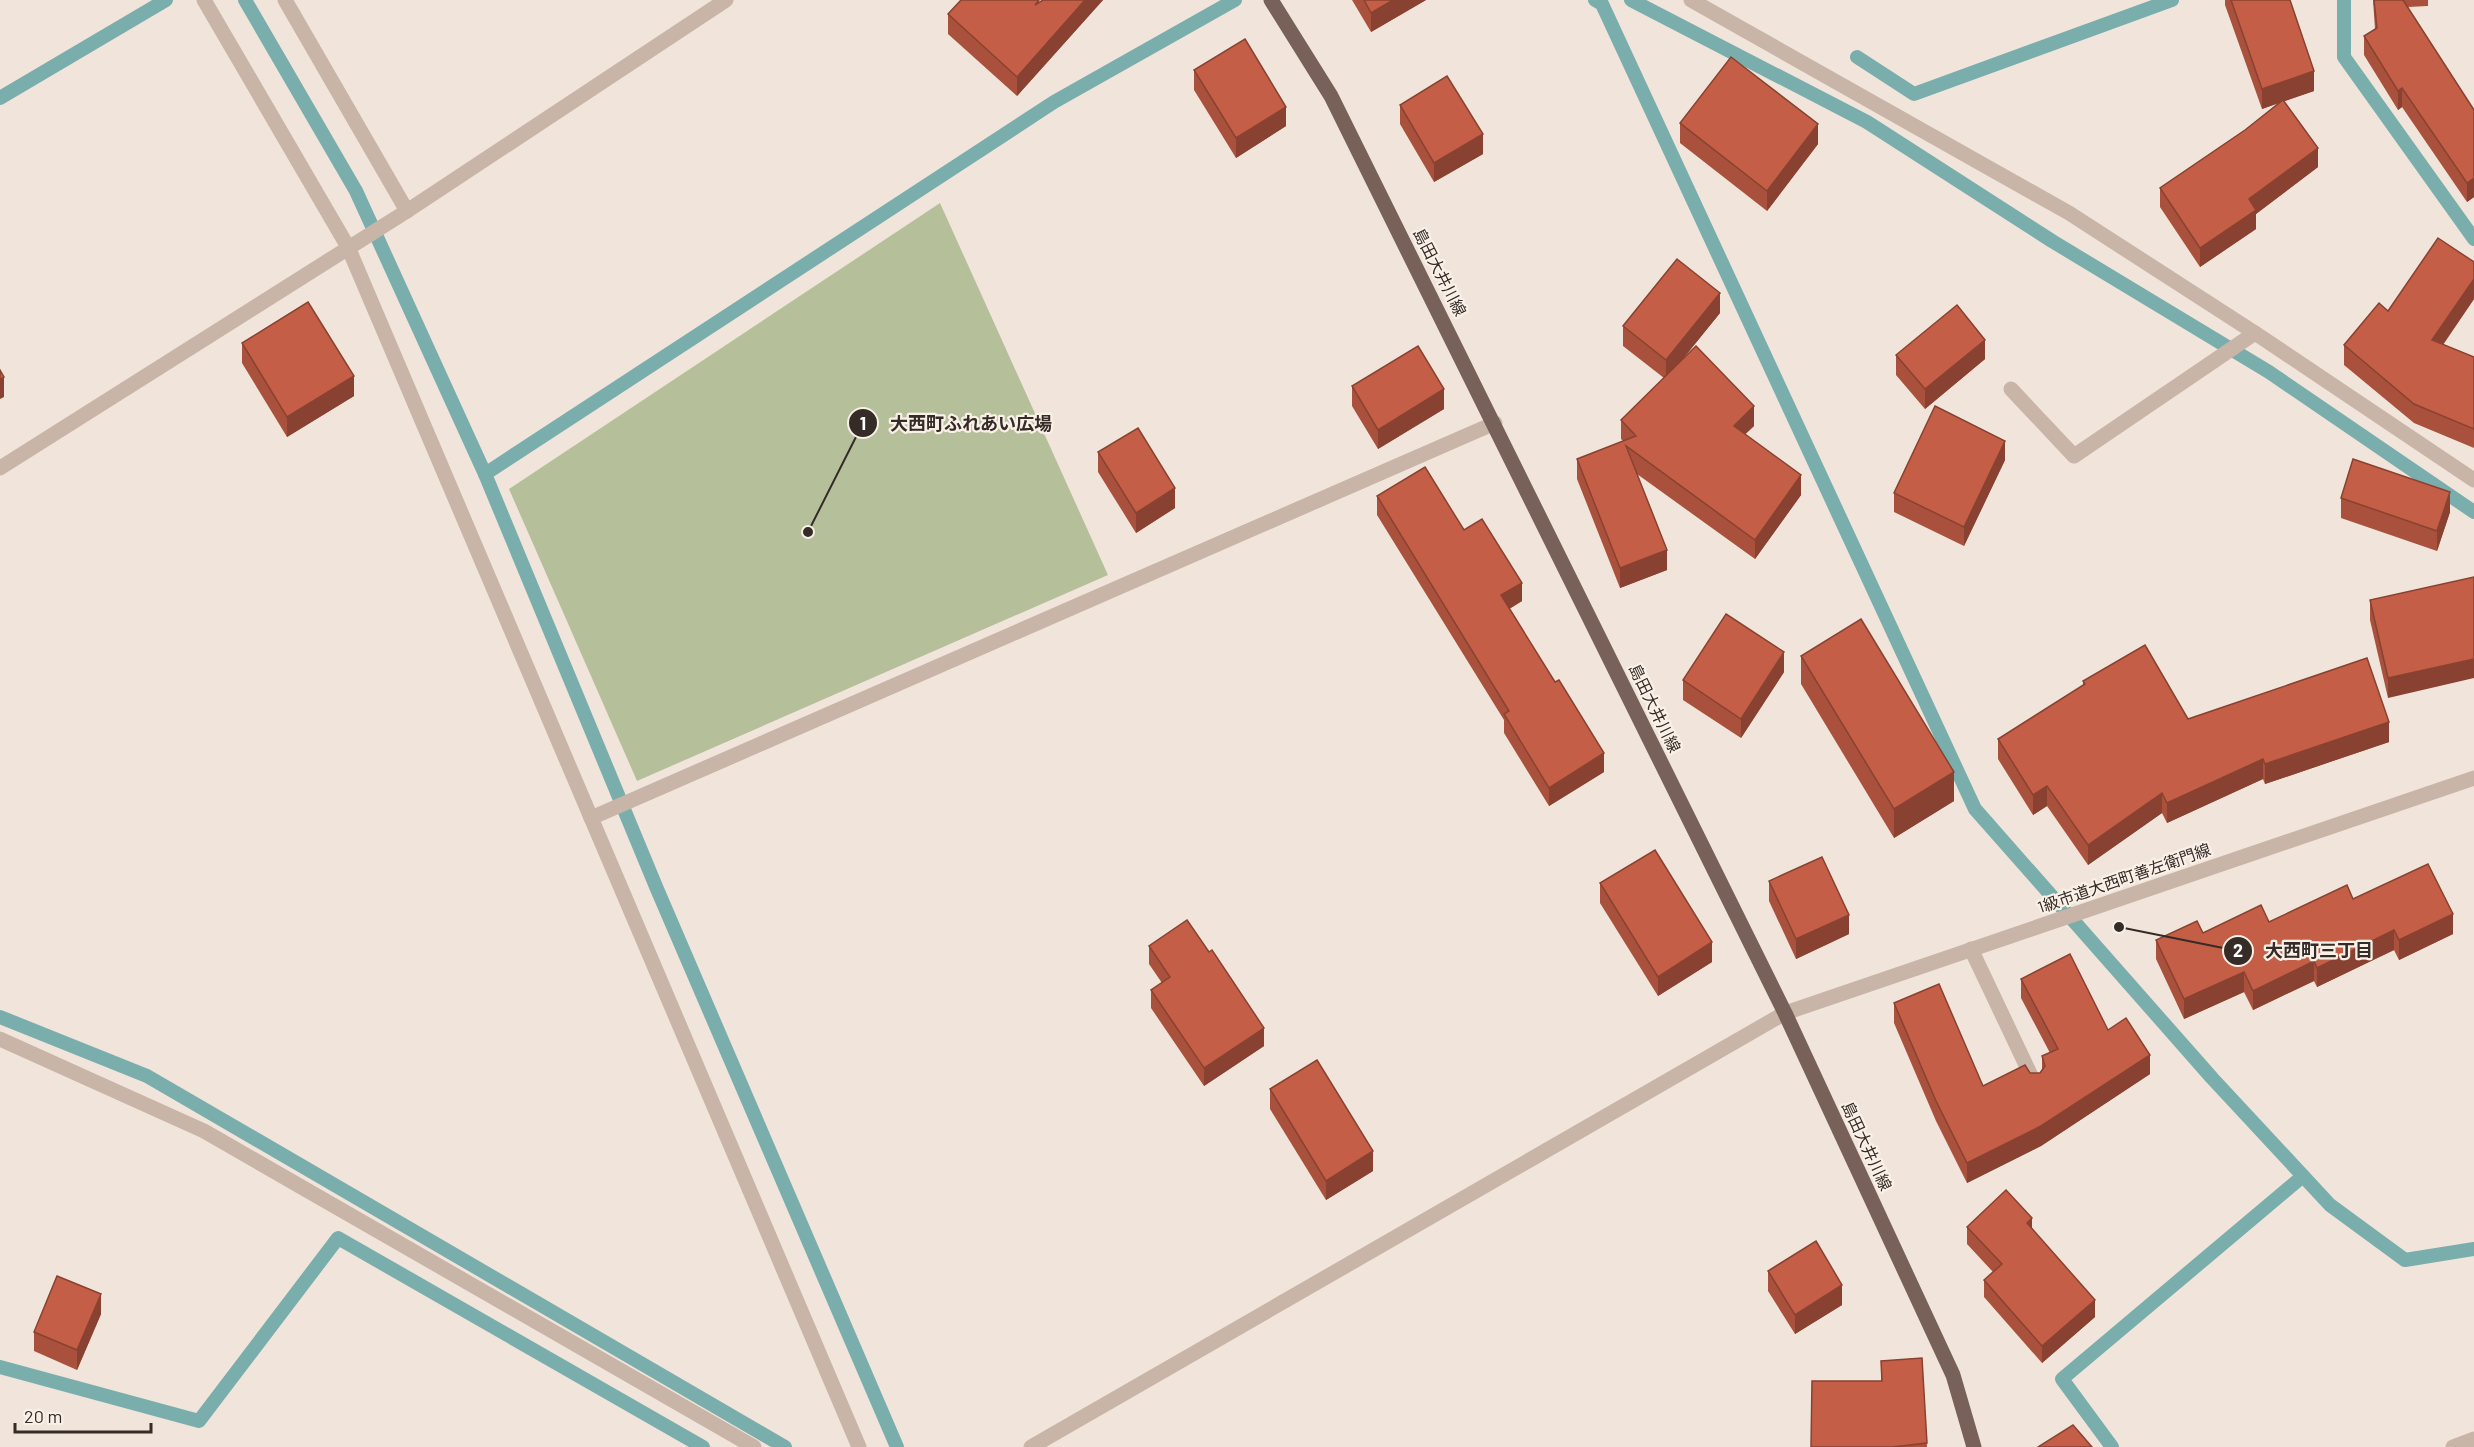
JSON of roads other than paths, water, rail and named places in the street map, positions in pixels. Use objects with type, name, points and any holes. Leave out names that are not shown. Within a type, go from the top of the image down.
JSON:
[{"type":"main road","name":"島田大井川線","points":[[1271,0],[1331,96],[1495,423],[1785,1013],[1953,1375],[1974,1447]]},
{"type":"street","points":[[204,0],[348,247],[859,1447]]},
{"type":"street","points":[[285,0],[407,211]]},
{"type":"street","points":[[0,468],[407,211],[726,0]]},
{"type":"street","points":[[1691,0],[2069,213],[2255,333],[2474,480]]},
{"type":"street","points":[[2011,389],[2074,456],[2255,333]]},
{"type":"street","points":[[591,818],[1495,423]]},
{"type":"street","name":"1級市道大西町善左衛門線","points":[[1031,1447],[1785,1013],[2474,778]]},
{"type":"street","points":[[1971,950],[2034,1084]]},
{"type":"street","points":[[0,1040],[204,1131],[754,1447]]},
{"type":"street","points":[[2452,1447],[2474,1439]]},
{"type":"waterway","points":[[0,98],[166,0]]},
{"type":"waterway","points":[[245,0],[356,191],[485,474],[1054,102],[1235,0]]},
{"type":"waterway","points":[[1595,0],[1602,4],[1975,809],[2212,1078],[2330,1205],[2405,1260],[2474,1249]]},
{"type":"waterway","points":[[1631,0],[1867,122],[2052,241],[2269,372],[2474,512]]},
{"type":"waterway","points":[[1857,57],[1914,94],[2172,0]]},
{"type":"waterway","points":[[2344,0],[2344,57],[2474,239]]},
{"type":"waterway","points":[[485,474],[657,889],[897,1447]]},
{"type":"waterway","points":[[0,1017],[147,1076],[785,1447]]},
{"type":"waterway","points":[[2112,1447],[2062,1379],[2303,1176]]},
{"type":"waterway","points":[[0,1367],[199,1421],[338,1238],[703,1447]]},
{"type":"place","name":"大西町ふれあい広場","points":[[808,532]]},
{"type":"place","name":"大西町三丁目","points":[[2119,927]]}]
